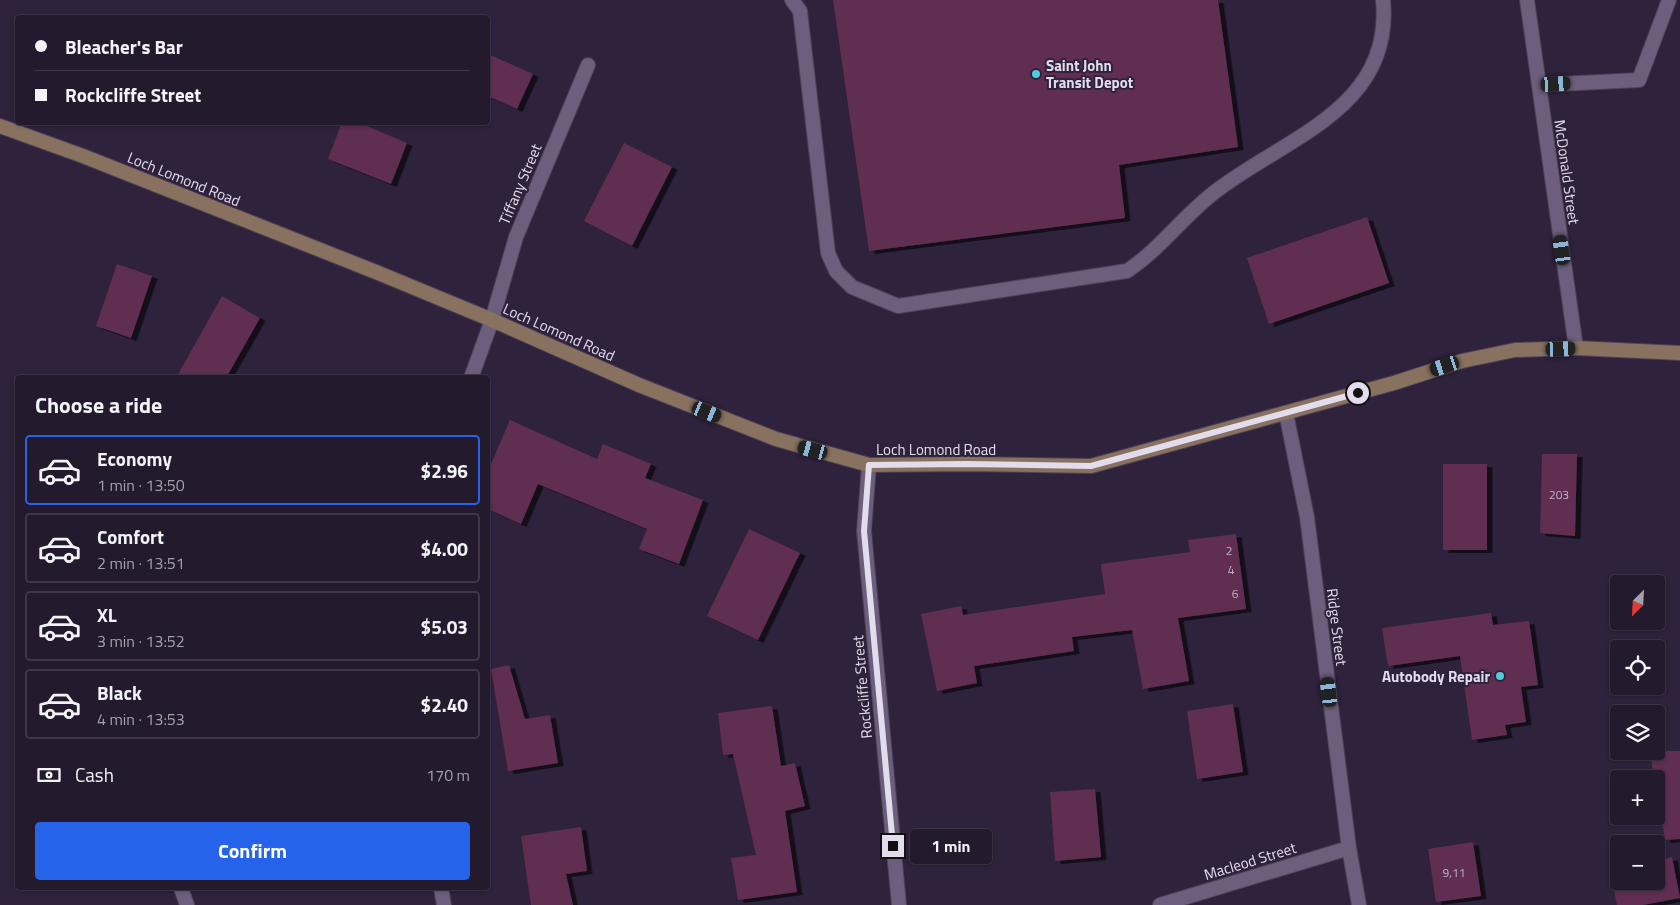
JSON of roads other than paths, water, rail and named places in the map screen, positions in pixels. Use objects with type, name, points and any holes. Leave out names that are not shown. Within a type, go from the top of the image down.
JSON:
[{"type":"main road","name":"Loch Lomond Road","points":[[0,126],[83,156],[492,320],[639,385],[776,439],[869,465],[1091,466],[1394,383],[1462,361],[1515,350],[1576,348],[1680,353]]},
{"type":"street","points":[[792,0],[800,12],[828,253],[836,271],[852,286],[898,306],[1127,271],[1145,259],[1210,195],[1329,118],[1356,91],[1376,60],[1386,25],[1383,0]]},
{"type":"street","name":"McDonald Street","points":[[1527,0],[1576,348]]},
{"type":"street","points":[[1539,85],[1639,80],[1669,0]]},
{"type":"street","name":"Tiffany Street","points":[[472,375],[492,320],[516,236],[588,65]]},
{"type":"street","name":"Ridge Street","points":[[1286,413],[1307,517],[1349,848],[1359,905]]},
{"type":"street","name":"Rockcliffe Street","points":[[869,465],[864,531],[898,905]]},
{"type":"street","name":"Macleod Street","points":[[1160,905],[1349,848]]},
{"type":"street","points":[[182,890],[186,905]]},
{"type":"street","points":[[441,890],[444,905]]},
{"type":"place","name":"Saint John Transit Depot","points":[[1036,74]]},
{"type":"place","name":"Autobody Repair","points":[[1500,676]]}]
